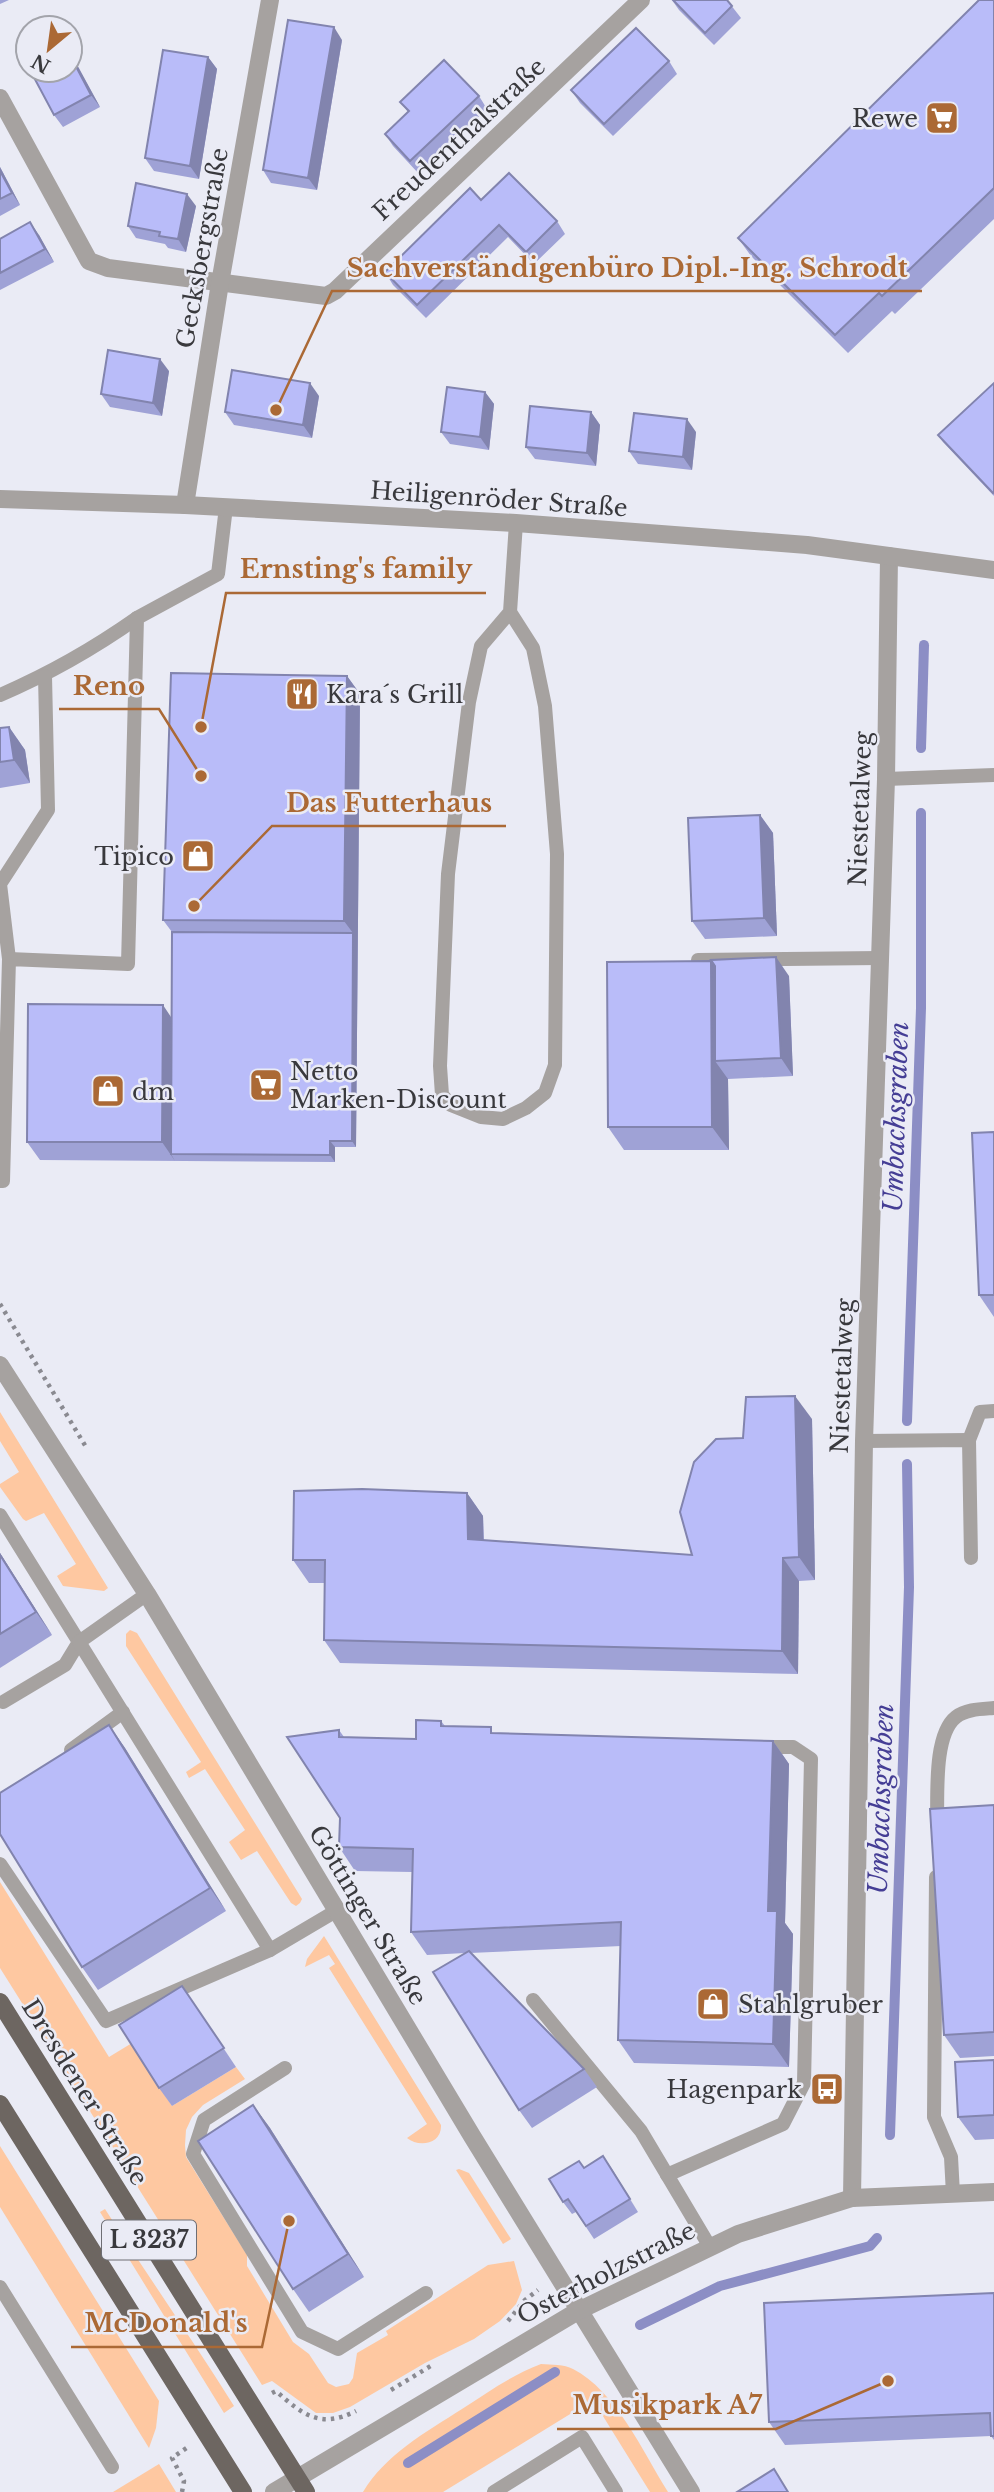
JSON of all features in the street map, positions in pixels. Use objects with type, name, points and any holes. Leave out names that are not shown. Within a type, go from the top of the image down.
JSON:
[{"type":"main road","name":"Dresdener Straße","points":[[0,2002],[302,2485]]},
{"type":"main road","name":"L 3237","points":[[0,2104],[243,2492]]},
{"type":"street","name":"Gecksbergstraße","points":[[186,505],[220,283],[270,0]]},
{"type":"street","name":"Freudenthalstraße","points":[[0,98],[89,261],[108,268],[326,296],[335,291],[641,0]]},
{"type":"street","name":"Heiligenröder Straße","points":[[0,499],[186,505],[516,523],[807,545],[994,570]]},
{"type":"street","name":"Niestetalweg","points":[[852,2198],[864,1441],[886,779],[889,556]]},
{"type":"street","name":"Göttinger Straße","points":[[0,1365],[147,1594],[578,2311],[691,2492]]},
{"type":"street","name":"Osterholzstraße","points":[[274,2492],[302,2485],[578,2311],[738,2234],[852,2198],[994,2192]]},
{"type":"lane","points":[[0,695],[45,676],[137,618],[218,574],[226,508]]},
{"type":"lane","points":[[510,612],[481,646],[469,702],[448,874],[440,1066],[442,1095],[451,1105],[481,1117],[503,1119],[526,1108],[545,1093],[555,1065],[556,1027],[558,853],[545,706],[533,648],[510,612],[516,523]]},
{"type":"lane","points":[[9,959],[128,964],[137,618]]},
{"type":"lane","points":[[0,1181],[3,1181],[2,1130],[9,959],[0,884],[48,810],[45,676]]},
{"type":"lane","points":[[886,779],[994,775]]},
{"type":"lane","points":[[698,960],[880,958]]},
{"type":"lane","points":[[971,1558],[969,1440],[980,1412],[994,1411]]},
{"type":"lane","points":[[864,1441],[969,1440]]},
{"type":"lane","points":[[0,1515],[270,1950]]},
{"type":"lane","points":[[3,1702],[65,1665],[79,1642],[147,1594]]},
{"type":"lane","points":[[937,1842],[939,1761],[945,1733],[956,1717],[975,1710],[994,1708]]},
{"type":"lane","points":[[56,1762],[123,1712]]},
{"type":"lane","points":[[667,2175],[783,2124],[804,2083],[811,1759],[793,1747],[751,1747]]},
{"type":"lane","points":[[0,1864],[106,2021],[270,1950],[337,1911]]},
{"type":"lane","points":[[936,1869],[934,2117],[951,2157],[953,2194]]},
{"type":"lane","points":[[533,2000],[641,2131],[710,2247]]},
{"type":"lane","points":[[285,2068],[204,2120],[193,2154],[302,2332],[338,2349],[426,2293]]},
{"type":"lane","points":[[0,2287],[113,2467]]},
{"type":"lane","points":[[494,2492],[582,2437],[616,2492]]},
{"type":"path","points":[[507,2322],[524,2300],[557,2276]]},
{"type":"path","points":[[386,2393],[441,2361]]},
{"type":"path","points":[[253,2406],[276,2391],[294,2407],[315,2419],[334,2420],[364,2406]]},
{"type":"path","points":[[182,2492],[184,2481],[172,2458],[208,2435]]},
{"type":"shaded area","points":[[0,1412],[108,1588],[104,1591],[63,1586],[57,1576],[76,1564],[44,1513],[26,1521],[0,1487],[0,1484],[19,1472],[0,1441]]},
{"type":"shaded area","points":[[130,1630],[137,1633],[302,1899],[296,1906],[291,1903],[257,1851],[241,1860],[229,1842],[245,1830],[205,1769],[189,1778],[186,1772],[201,1762],[126,1646],[126,1634]]},
{"type":"shaded area","points":[[0,1882],[109,2057],[132,2043],[172,2106],[236,2067],[245,2079],[203,2105],[192,2117],[186,2130],[186,2157],[247,2255],[247,2266],[293,2342],[309,2354],[328,2383],[336,2387],[349,2384],[353,2378],[357,2353],[388,2335],[386,2331],[488,2265],[514,2261],[522,2290],[516,2304],[500,2321],[474,2339],[425,2363],[350,2407],[333,2413],[316,2413],[272,2381],[262,2385],[0,1968]]},
{"type":"shaded area","points":[[324,1936],[441,2125],[434,2140],[418,2143],[407,2138],[427,2124],[329,1968],[335,1964],[329,1955],[305,1967],[307,1959]]},
{"type":"shaded area","points":[[0,2146],[159,2401],[156,2428],[149,2448],[0,2207]]},
{"type":"shaded area","points":[[456,2170],[469,2173],[511,2239],[503,2244]]},
{"type":"shaded area","points":[[105,2209],[234,2406],[224,2413],[100,2212]]},
{"type":"shaded area","points":[[541,2364],[569,2367],[602,2392],[627,2424],[668,2492],[650,2492],[593,2400],[443,2492],[363,2492],[383,2467],[407,2445],[500,2384]]},
{"type":"shaded area","points":[[159,2464],[176,2492],[113,2492]]},
{"type":"building","points":[[673,0],[727,0],[732,6],[705,33]]},
{"type":"building","name":"Rewe","points":[[979,0],[994,0],[994,188],[882,296],[879,293],[835,335],[738,238]]},
{"type":"building","points":[[288,20],[334,27],[308,178],[263,170]]},
{"type":"building","points":[[636,28],[669,61],[604,124],[571,90]]},
{"type":"building","points":[[163,50],[208,57],[190,166],[145,158]]},
{"type":"building","points":[[444,60],[479,96],[410,161],[385,134],[409,111],[400,102]]},
{"type":"building","points":[[84,82],[91,95],[54,115],[37,84],[84,84]]},
{"type":"building","points":[[0,171],[12,193],[0,199]]},
{"type":"building","points":[[509,173],[557,221],[526,252],[499,225],[417,305],[385,272],[470,188],[481,200]]},
{"type":"building","points":[[136,183],[187,194],[178,239],[159,236],[160,232],[128,226]]},
{"type":"building","points":[[30,222],[45,249],[0,273],[0,239]]},
{"type":"building","points":[[108,350],[160,359],[153,403],[101,394]]},
{"type":"building","points":[[232,370],[310,383],[303,425],[225,412]]},
{"type":"building","points":[[994,383],[994,492],[993,493],[938,435]]},
{"type":"building","points":[[447,387],[485,392],[480,437],[441,432]]},
{"type":"building","points":[[530,406],[591,412],[587,453],[526,447]]},
{"type":"building","points":[[634,413],[687,419],[683,457],[629,451]]},
{"type":"building","points":[[171,673],[347,676],[344,921],[163,920]]},
{"type":"building","points":[[9,727],[14,760],[0,762],[0,728]]},
{"type":"building","points":[[760,815],[764,918],[692,921],[688,818]]},
{"type":"building","name":"Netto Marken-Discount","points":[[172,932],[353,933],[352,1141],[330,1141],[330,1155],[171,1154]]},
{"type":"building","points":[[776,957],[781,1058],[715,1061],[715,966],[711,960]]},
{"type":"building","points":[[711,961],[712,1127],[608,1127],[607,962]]},
{"type":"building","name":"dm","points":[[28,1004],[163,1005],[162,1142],[27,1142]]},
{"type":"building","points":[[994,1132],[994,1295],[979,1295],[972,1133]]},
{"type":"building","points":[[795,1396],[799,1557],[783,1558],[782,1651],[324,1640],[325,1560],[293,1560],[294,1491],[362,1489],[467,1493],[468,1539],[692,1555],[680,1512],[694,1462],[716,1439],[743,1438],[746,1397]]},
{"type":"building","points":[[0,1555],[36,1612],[0,1634]]},
{"type":"building","points":[[416,1720],[441,1721],[441,1726],[491,1727],[491,1733],[773,1741],[768,1911],[777,1911],[773,2044],[618,2040],[621,1922],[411,1932],[413,1849],[339,1847],[340,1818],[287,1737],[339,1730],[339,1737],[416,1739]]},
{"type":"building","points":[[109,1725],[210,1888],[82,1967],[0,1834],[0,1793]]},
{"type":"building","points":[[994,1805],[994,2032],[944,2035],[930,1809]]},
{"type":"building","points":[[469,1951],[584,2069],[519,2110],[433,1972]]},
{"type":"building","points":[[182,1986],[224,2048],[159,2088],[119,2025]]},
{"type":"building","points":[[994,2060],[994,2115],[958,2117],[955,2062]]},
{"type":"building","points":[[253,2105],[348,2254],[293,2289],[198,2141]]},
{"type":"building","points":[[603,2156],[630,2199],[586,2226],[568,2199],[563,2202],[549,2179],[579,2161],[584,2168]]},
{"type":"building","points":[[994,2293],[994,2436],[991,2436],[990,2413],[769,2422],[764,2303]]},
{"type":"building","points":[[774,2469],[788,2492],[737,2492]]},
{"type":"waterway","name":"Umbachsgraben","points":[[921,748],[924,645]]},
{"type":"waterway","name":"Umbachsgraben","points":[[907,1421],[921,1008],[921,813]]},
{"type":"waterway","name":"Umbachsgraben","points":[[890,2135],[909,1587],[907,1464]]},
{"type":"waterway","name":"Umbachsgraben","points":[[640,2325],[720,2286],[870,2246],[877,2238]]},
{"type":"waterway","name":"Umbachsgraben","points":[[408,2463],[555,2372]]},
{"type":"place","name":"Rewe","points":[[942,118]]},
{"type":"place","name":"Sachverständigenbüro Dipl.-Ing. Schrodt","points":[[276,410]]},
{"type":"place","name":"Kara´s Grill","points":[[302,694]]},
{"type":"place","name":"Ernsting's family","points":[[201,727]]},
{"type":"place","name":"Reno","points":[[201,776]]},
{"type":"place","name":"Tipico","points":[[198,856]]},
{"type":"place","name":"Das Futterhaus","points":[[194,906]]},
{"type":"place","name":"Netto Marken-Discount","points":[[266,1085]]},
{"type":"place","name":"dm","points":[[108,1091]]},
{"type":"place","name":"Stahlgruber","points":[[713,2004]]},
{"type":"place","name":"Hagenpark","points":[[827,2089]]},
{"type":"place","name":"McDonald's","points":[[289,2221]]},
{"type":"place","name":"Musikpark A7","points":[[888,2381]]}]
